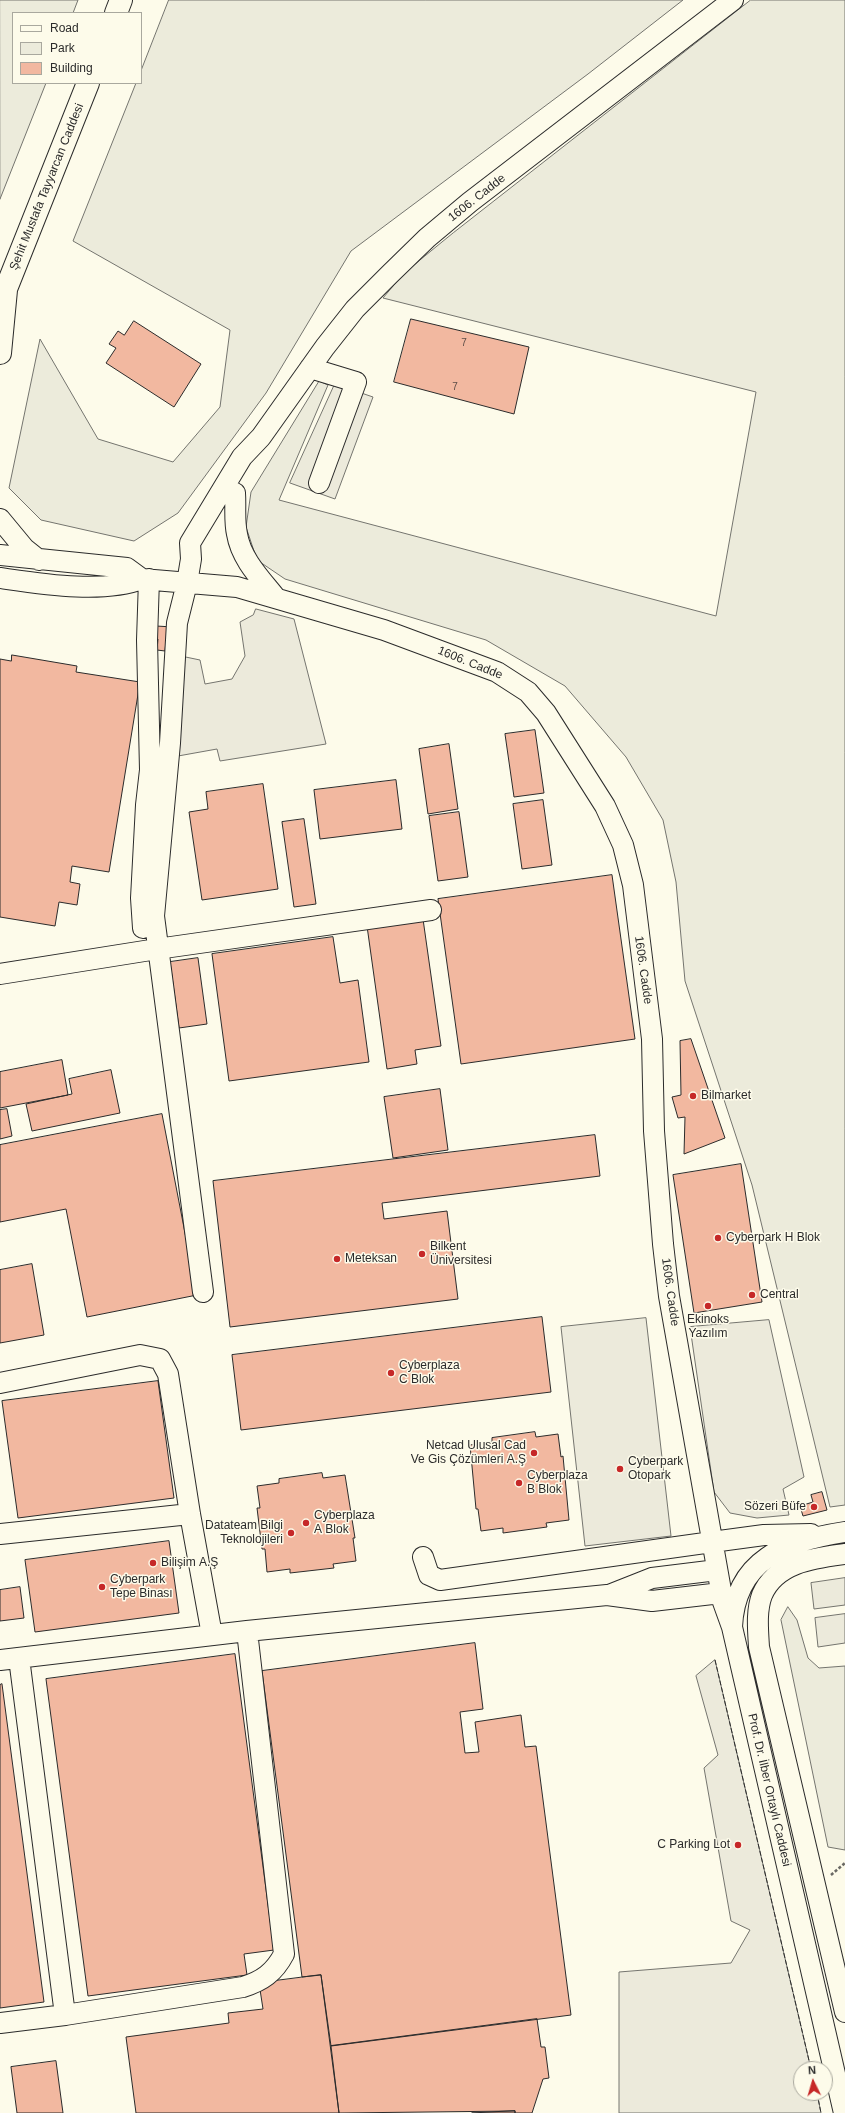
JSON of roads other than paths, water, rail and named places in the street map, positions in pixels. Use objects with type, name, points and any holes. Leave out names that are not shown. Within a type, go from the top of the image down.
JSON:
[{"type":"main road","points":[[116,12],[122,0]]},
{"type":"main road","name":"Şehit Mustafa Tayyarcan Caddesi","points":[[0,353],[3,297],[88,84]]},
{"type":"street","name":"1606. Cadde","points":[[732,1627],[721,1594],[669,1296],[663,1244],[654,1131],[652,1039],[633,885],[623,845],[608,813],[570,748],[546,713],[528,692],[497,672],[384,630],[276,598],[237,587],[187,583],[190,560],[190,543],[242,457],[261,437],[310,368],[355,309],[427,238],[733,0]]},
{"type":"street","points":[[310,368],[356,382],[319,483]]},
{"type":"street","name":"1606. Cadde","points":[[190,560],[202,546],[254,463],[261,437]]},
{"type":"street","points":[[235,493],[236,534],[240,548],[253,569],[276,598]]},
{"type":"street","points":[[0,519],[24,548],[39,560]]},
{"type":"street","points":[[0,555],[127,568],[145,579]]},
{"type":"street","points":[[145,579],[150,770],[146,805],[141,898],[143,929],[157,949]]},
{"type":"street","points":[[4,581],[55,585],[112,586],[145,579],[187,583],[177,623],[170,743],[155,903],[157,949],[203,1292]]},
{"type":"street","points":[[0,974],[157,949],[431,910]]},
{"type":"street","points":[[0,1383],[140,1355],[160,1359],[168,1374],[190,1514],[212,1635]]},
{"type":"street","points":[[0,1534],[190,1514]]},
{"type":"street","points":[[423,1557],[429,1575],[440,1580],[712,1542],[793,1534],[836,1533]]},
{"type":"street","name":"Prof. Dr. İlber Ortaylı Caddesi","points":[[836,1533],[793,1545],[765,1558],[750,1571],[739,1589],[733,1608],[732,1627],[844,2113]]},
{"type":"street","name":"Prof. Dr. İlber Ortaylı Caddesi","points":[[845,1554],[810,1559],[791,1566],[774,1579],[762,1595],[758,1617],[759,1647],[845,2012]]},
{"type":"street","points":[[607,1596],[652,1578],[717,1570]]},
{"type":"street","points":[[65,2015],[9,1659],[247,1631],[607,1596],[652,1601],[721,1594]]},
{"type":"street","points":[[0,2023],[65,2015],[243,1987],[259,1981],[272,1972],[284,1954],[247,1631]]},
{"type":"place","name":"Bilmarket","points":[[693,1096]]},
{"type":"place","name":"Cyberpark H Blok","points":[[718,1238]]},
{"type":"place","name":"Bilkent Üniversitesi","points":[[422,1254]]},
{"type":"place","name":"Meteksan","points":[[337,1259]]},
{"type":"place","name":"Central","points":[[752,1295]]},
{"type":"place","name":"Ekinoks Yazılım","points":[[708,1306]]},
{"type":"place","name":"Cyberplaza C Blok","points":[[391,1373]]},
{"type":"place","name":"Netcad Ulusal Cad Ve Gis Çözümleri A.Ş","points":[[534,1453]]},
{"type":"place","name":"Cyberpark Otopark","points":[[620,1469]]},
{"type":"place","name":"Cyberplaza B Blok","points":[[519,1483]]},
{"type":"place","name":"Sözeri Büfe","points":[[814,1507]]},
{"type":"place","name":"Cyberplaza A Blok","points":[[306,1523]]},
{"type":"place","name":"Datateam Bilgi Teknolojileri","points":[[291,1533]]},
{"type":"place","name":"Bilişim A.Ş","points":[[153,1563]]},
{"type":"place","name":"Cyberpark Tepe Binası","points":[[102,1587]]},
{"type":"place","name":"C Parking Lot","points":[[738,1845]]}]
